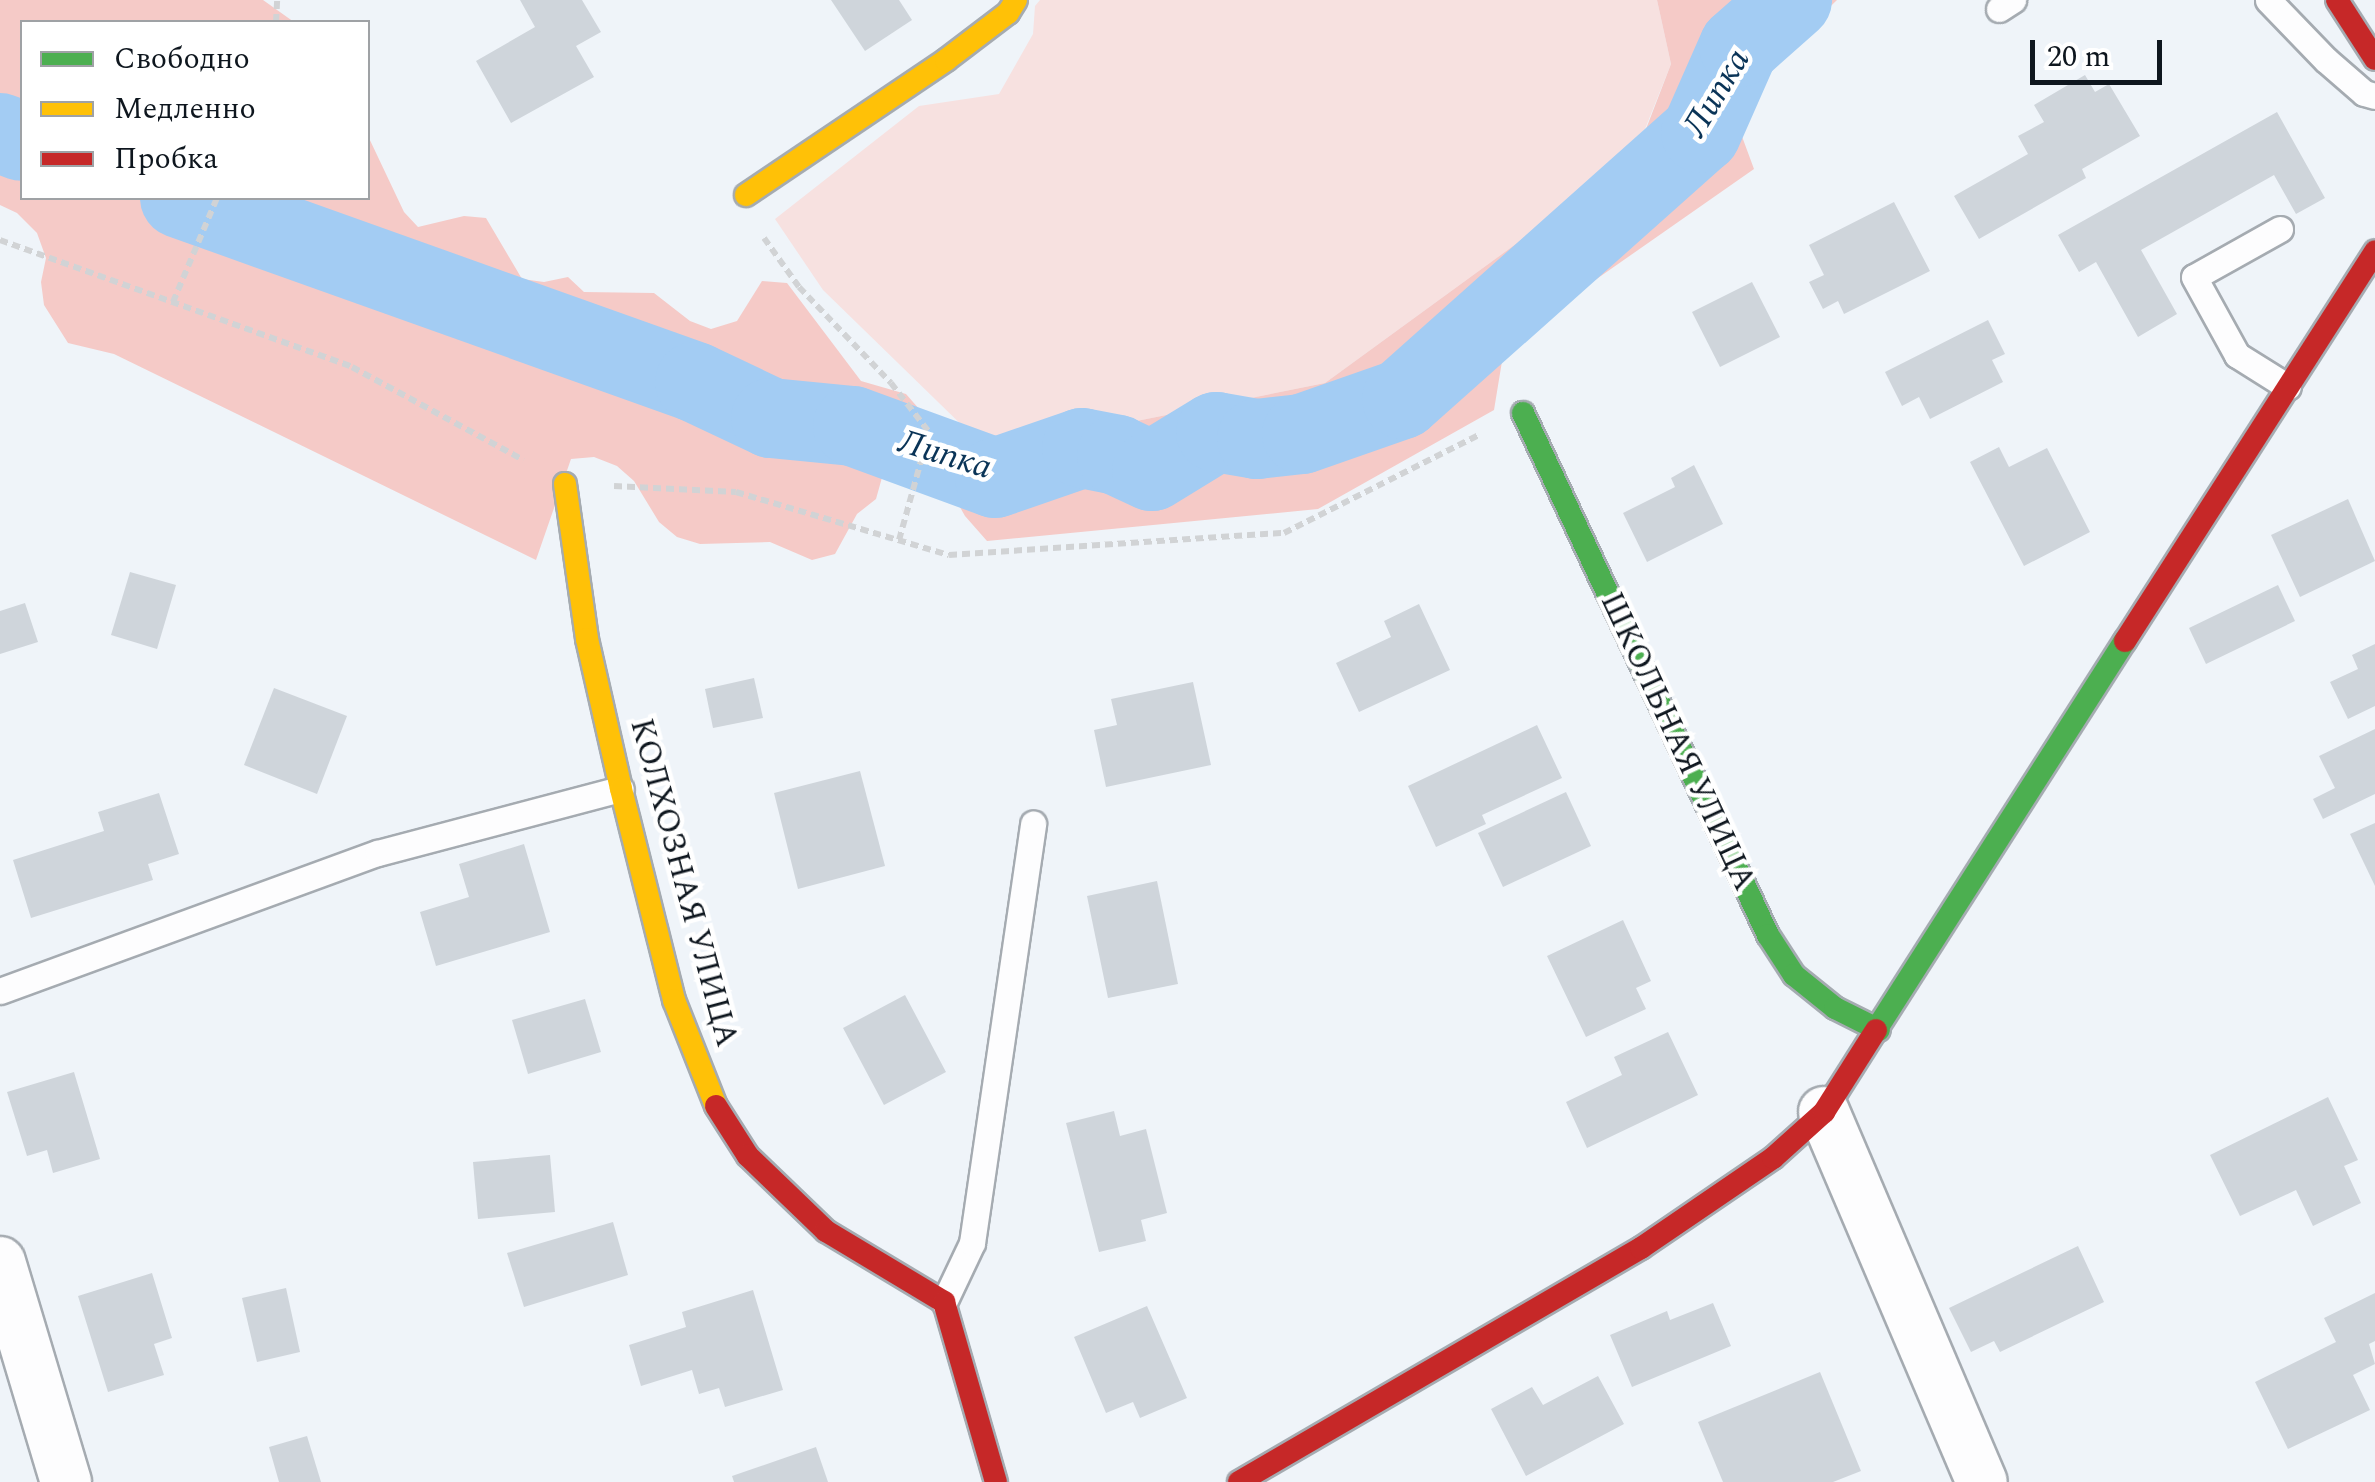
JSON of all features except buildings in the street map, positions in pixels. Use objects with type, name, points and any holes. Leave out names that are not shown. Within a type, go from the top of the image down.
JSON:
[{"type":"street","points":[[746,196],[946,60],[1008,13],[1016,0]]},
{"type":"street","points":[[2337,0],[2375,58]]},
{"type":"street","points":[[1239,1482],[1642,1248],[1773,1158],[1824,1112],[2375,250]]},
{"type":"street","name":"ШКОЛЬНАЯ УЛИЦА","points":[[1523,413],[1768,936],[1794,975],[1834,1008],[1879,1030]]},
{"type":"street","name":"КОЛХОЗНАЯ УЛИЦА","points":[[565,484],[587,639],[621,789],[674,1000],[706,1091],[748,1156],[826,1231],[944,1302]]},
{"type":"street","points":[[1824,1112],[1982,1482]]},
{"type":"street","points":[[0,1262],[66,1482]]},
{"type":"street","points":[[944,1302],[996,1482]]},
{"type":"lane","points":[[2268,0],[2326,60],[2364,93],[2375,96]]},
{"type":"lane","points":[[2280,228],[2194,277],[2237,355],[2288,387]]},
{"type":"lane","points":[[0,991],[378,854],[621,789]]},
{"type":"lane","points":[[944,1302],[972,1243],[1033,823]]},
{"type":"path","points":[[746,196],[778,260],[853,347],[891,382],[929,432],[899,540]]},
{"type":"path","points":[[173,302],[216,200]]},
{"type":"path","points":[[0,240],[352,367],[565,484],[736,492],[949,555],[1284,532],[1523,413]]},
{"type":"shaded area","points":[[0,0],[263,0],[291,20],[20,20],[20,200],[370,200],[370,140],[404,212],[418,227],[464,216],[486,218],[522,279],[544,282],[568,277],[584,292],[654,293],[690,321],[711,329],[737,321],[762,281],[787,283],[861,381],[906,394],[920,410],[922,432],[912,452],[888,456],[876,499],[857,514],[835,554],[812,560],[770,542],[700,544],[677,537],[659,522],[634,481],[617,466],[594,457],[571,459],[536,560],[114,354],[68,343],[44,305],[41,282],[46,258],[37,233],[17,213],[0,205]]},
{"type":"shaded area","points":[[1040,0],[1657,0],[1671,64],[1645,129],[1546,222],[1325,383],[1042,440],[975,438],[823,290],[775,219],[919,106],[999,94],[1033,34],[1035,6]]},
{"type":"shaded area","points":[[1657,0],[1837,0],[1730,104],[1754,169],[1505,343],[1494,410],[1318,509],[987,541],[965,516],[948,486],[975,438],[1042,440],[1325,383],[1546,222],[1646,129],[1671,64]]},
{"type":"waterway","name":"Липка","points":[[186,200],[695,382],[771,418],[853,426],[995,478],[1082,448],[1117,455],[1152,471],[1216,432],[1257,439],[1302,434],[1402,399],[1701,133],[1739,47],[1792,0]]},
{"type":"waterway","name":"Липка","points":[[0,133],[20,140]]},
{"type":"traffic: fast","points":[[1523,413],[1768,935],[1794,975],[1835,1008],[1879,1030]]},
{"type":"traffic: fast","points":[[1876,1030],[2125,641]]},
{"type":"traffic: slow","points":[[746,195],[946,60],[1008,13],[1016,0]]},
{"type":"traffic: slow","points":[[565,484],[587,639],[621,789],[674,1000],[716,1106]]},
{"type":"traffic: jam","points":[[2337,0],[2375,59]]},
{"type":"traffic: jam","points":[[2125,641],[2375,251]]},
{"type":"traffic: jam","points":[[1239,1482],[1641,1248],[1773,1158],[1824,1112],[1876,1030]]},
{"type":"traffic: jam","points":[[716,1106],[748,1156],[826,1231],[944,1302],[996,1482]]}]
